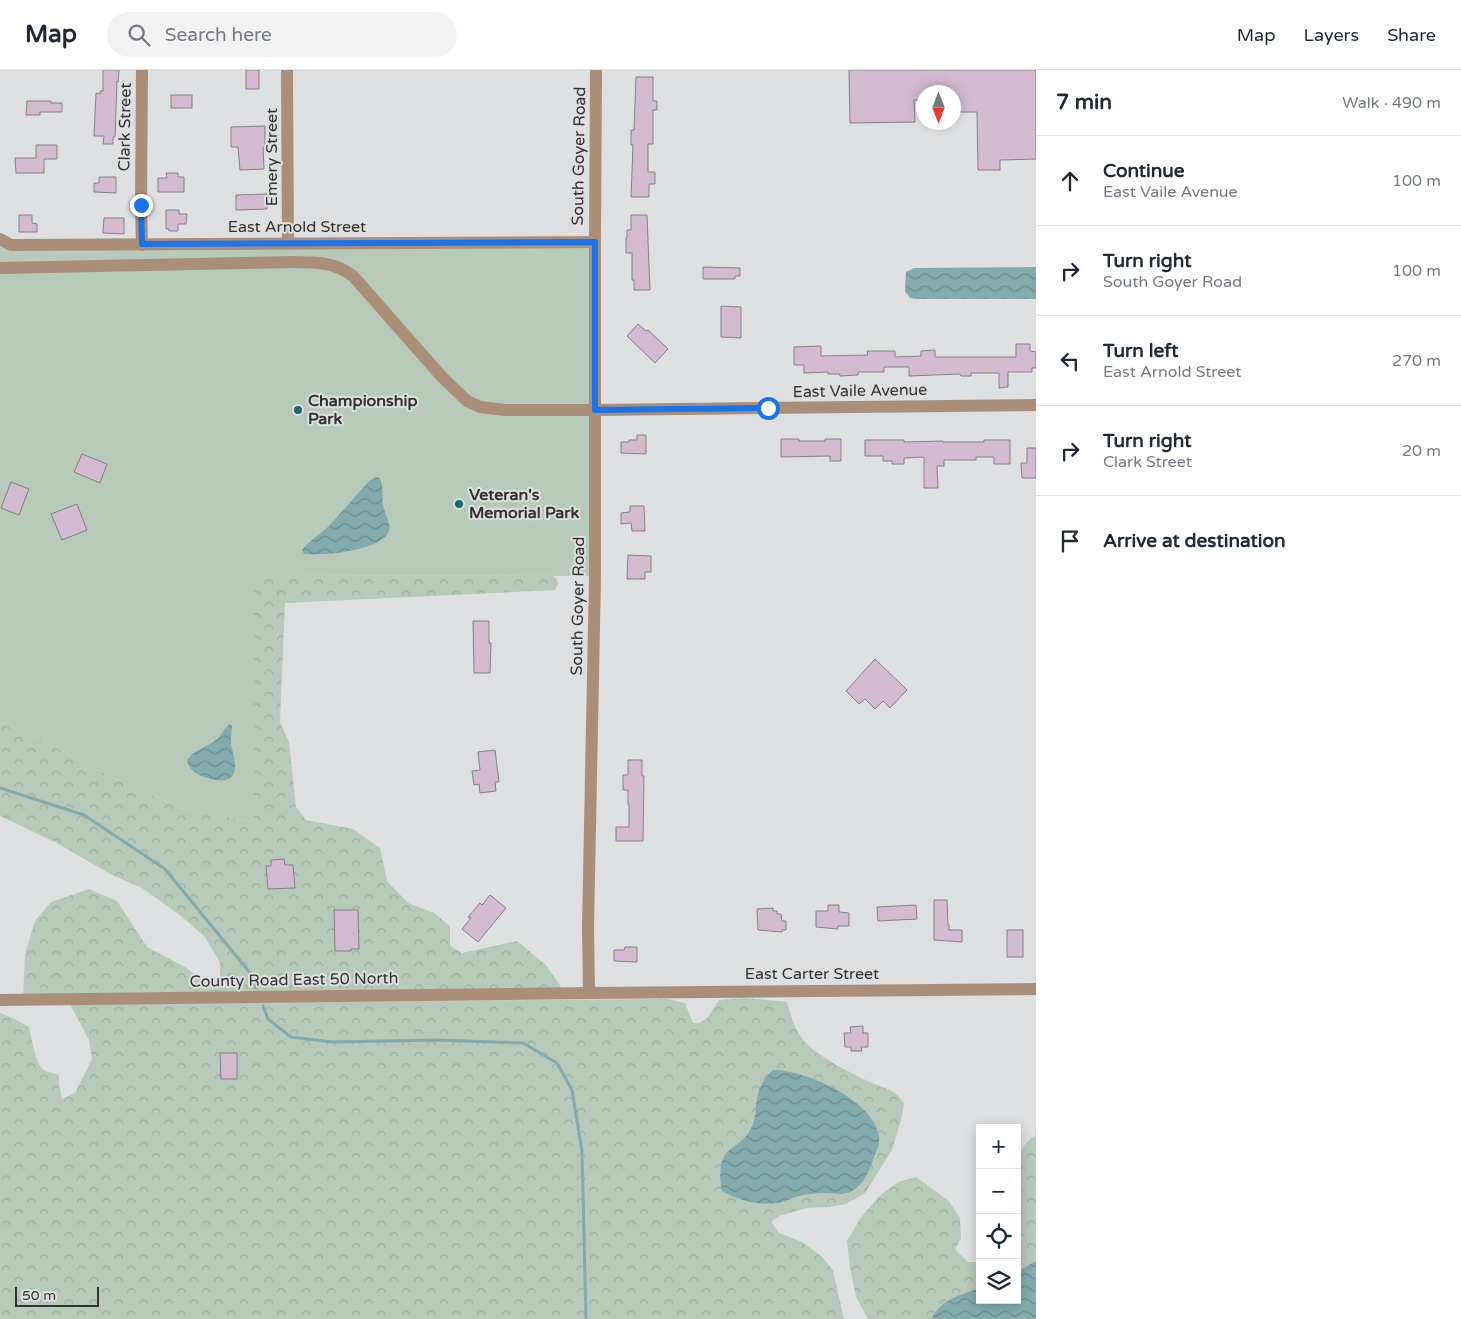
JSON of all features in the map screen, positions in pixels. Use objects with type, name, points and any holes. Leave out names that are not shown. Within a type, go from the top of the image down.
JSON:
[{"type":"street","name":"Clark Street","points":[[142,70],[142,244]]},
{"type":"street","name":"Emery Street","points":[[287,70],[288,244]]},
{"type":"street","name":"South Goyer Road","points":[[589,992],[588,927],[595,576],[596,70]]},
{"type":"street","name":"East Arnold Street","points":[[0,239],[12,245],[595,242]]},
{"type":"street","name":"East Vaile Avenue","points":[[0,268],[293,262],[315,262],[334,265],[353,276],[442,377],[467,401],[480,407],[505,410],[595,410],[1036,405]]},
{"type":"street","name":"East Carter Street","points":[[589,992],[1036,989]]},
{"type":"street","name":"County Road East 50 North","points":[[0,1000],[589,992]]},
{"type":"green space","name":"Championship Park","points":[[595,242],[595,576],[255,575],[254,822],[181,808],[111,777],[43,741],[0,723],[0,245]]},
{"type":"green space","points":[[254,575],[553,576],[557,579],[558,584],[555,590],[285,603],[280,722],[289,742],[296,807],[306,820],[353,829],[380,848],[387,881],[408,903],[434,913],[450,926],[450,946],[462,953],[517,941],[546,965],[565,993],[23,1000],[25,954],[35,921],[51,902],[89,889],[117,901],[147,947],[185,967],[204,981],[220,977],[220,962],[205,937],[181,916],[142,888],[112,875],[55,842],[0,816],[0,723],[43,741],[111,777],[181,808],[254,822]]},
{"type":"green space","points":[[745,998],[787,1002],[792,1020],[801,1037],[815,1051],[844,1069],[893,1092],[904,1103],[892,1150],[865,1193],[846,1204],[807,1208],[779,1216],[771,1222],[779,1233],[802,1242],[821,1256],[833,1270],[844,1319],[0,1319],[0,1013],[29,1027],[40,1066],[59,1075],[62,1099],[75,1093],[92,1059],[89,1040],[70,1004],[668,999],[685,1003],[693,1023],[698,1023],[709,1016],[719,1000]]},
{"type":"green space","points":[[1036,1135],[1036,1319],[868,1319],[856,1297],[847,1241],[860,1219],[878,1197],[898,1182],[916,1177],[949,1201],[960,1218],[961,1239],[955,1249],[968,1262],[976,1262],[976,1304],[1021,1304],[1021,1153],[1028,1141]]},
{"type":"water","points":[[1036,267],[1036,299],[916,299],[910,298],[905,291],[906,272],[914,268]]},
{"type":"water","points":[[376,477],[380,478],[383,505],[389,526],[389,531],[384,538],[364,548],[351,551],[304,554],[302,550],[306,545],[329,526],[369,481]]},
{"type":"water","points":[[230,724],[232,726],[231,743],[235,765],[233,775],[225,780],[214,780],[194,772],[187,761],[190,757],[196,751],[217,739]]},
{"type":"water","points":[[773,1070],[803,1075],[837,1090],[853,1100],[875,1124],[879,1138],[878,1146],[867,1174],[862,1182],[852,1191],[839,1194],[809,1194],[780,1202],[763,1204],[749,1202],[722,1191],[720,1175],[723,1159],[728,1151],[742,1140],[751,1129],[761,1087]]},
{"type":"water","points":[[1036,1262],[1036,1319],[931,1319],[946,1302],[976,1289],[976,1304],[1021,1304],[1021,1270]]},
{"type":"building","points":[[103,70],[119,70],[113,144],[103,144],[104,136],[94,136],[96,93],[100,94],[100,91],[103,91]]},
{"type":"building","points":[[246,70],[259,70],[259,89],[246,89]]},
{"type":"building","points":[[849,70],[1036,70],[1036,159],[1000,160],[1000,170],[978,170],[977,112],[961,112],[961,85],[916,85],[916,100],[914,100],[915,122],[850,123]]},
{"type":"building","points":[[636,77],[653,77],[653,101],[657,101],[657,110],[653,110],[653,144],[648,144],[648,172],[655,172],[655,184],[649,184],[649,197],[631,197],[633,145],[631,145],[631,130],[634,130]]},
{"type":"building","points":[[171,95],[192,95],[192,108],[171,108]]},
{"type":"building","points":[[27,101],[62,103],[62,112],[40,112],[40,115],[26,115]]},
{"type":"building","points":[[265,126],[265,147],[263,147],[264,169],[240,170],[238,147],[231,147],[231,127]]},
{"type":"building","points":[[36,145],[57,145],[57,159],[44,159],[44,173],[16,173],[15,158],[36,158]]},
{"type":"building","points":[[166,173],[178,173],[178,177],[184,177],[184,192],[158,192],[158,178],[167,178]]},
{"type":"building","points":[[99,177],[116,177],[116,193],[94,192],[94,183],[99,183]]},
{"type":"building","points":[[267,194],[267,209],[236,210],[236,195]]},
{"type":"building","points":[[166,210],[179,210],[179,214],[187,214],[186,224],[178,224],[178,231],[166,229]]},
{"type":"building","points":[[19,215],[32,215],[32,223],[37,224],[37,232],[19,232]]},
{"type":"building","points":[[631,215],[647,215],[650,290],[634,290],[632,253],[626,253],[627,230],[631,230]]},
{"type":"building","points":[[104,218],[124,218],[124,234],[103,233]]},
{"type":"building","points":[[703,267],[740,268],[740,276],[735,276],[735,279],[703,279]]},
{"type":"building","points":[[721,306],[741,307],[741,338],[721,337]]},
{"type":"building","points":[[638,324],[646,331],[648,330],[668,349],[655,363],[627,336]]},
{"type":"building","points":[[1016,344],[1030,344],[1030,351],[1036,352],[1036,368],[1032,368],[1032,372],[1008,372],[1008,387],[999,388],[999,373],[971,373],[971,376],[961,376],[960,374],[909,376],[909,367],[884,367],[884,372],[858,372],[858,375],[840,376],[840,374],[828,374],[828,372],[804,373],[804,365],[794,365],[794,347],[821,346],[821,356],[868,355],[867,351],[895,351],[895,357],[921,356],[921,351],[935,350],[935,357],[1016,357]]},
{"type":"building","points":[[637,435],[646,435],[646,454],[621,453],[621,442],[637,440]]},
{"type":"building","points":[[781,439],[825,441],[825,439],[841,439],[841,461],[830,461],[830,456],[781,457]]},
{"type":"building","points":[[865,440],[984,442],[984,440],[1010,440],[1010,464],[994,464],[994,457],[976,457],[976,460],[944,460],[944,466],[937,466],[938,488],[924,488],[924,457],[904,458],[904,464],[892,464],[892,461],[883,461],[883,456],[865,456]]},
{"type":"building","points":[[1027,448],[1036,448],[1036,478],[1022,478],[1021,463],[1027,463]]},
{"type":"building","points":[[82,454],[107,464],[100,483],[74,472]]},
{"type":"building","points":[[11,482],[29,489],[19,515],[1,508]]},
{"type":"building","points":[[77,504],[87,530],[62,540],[51,514]]},
{"type":"building","points":[[630,506],[644,506],[645,531],[632,531],[631,523],[621,524],[621,513],[630,512]]},
{"type":"building","points":[[628,555],[651,556],[651,572],[645,572],[645,579],[627,579]]},
{"type":"building","points":[[473,621],[489,621],[489,643],[491,643],[490,673],[474,673]]},
{"type":"building","points":[[875,659],[907,690],[890,708],[883,701],[875,709],[865,699],[859,704],[846,691]]},
{"type":"building","points":[[495,750],[499,782],[495,782],[496,791],[480,793],[479,784],[474,785],[472,771],[480,770],[478,752]]},
{"type":"building","points":[[628,760],[642,760],[642,776],[644,776],[643,841],[616,841],[616,827],[629,827],[628,790],[623,790],[623,775],[628,775]]},
{"type":"building","points":[[284,859],[285,865],[293,865],[295,888],[268,889],[266,866],[271,866],[271,860]]},
{"type":"building","points":[[490,895],[506,908],[478,942],[462,929],[471,918],[468,917]]},
{"type":"building","points":[[934,900],[947,900],[949,930],[962,930],[962,942],[934,940]]},
{"type":"building","points":[[828,905],[839,905],[839,912],[849,913],[849,926],[838,926],[838,929],[816,927],[816,911],[828,911]]},
{"type":"building","points":[[916,905],[917,919],[878,921],[877,907]]},
{"type":"building","points":[[773,908],[773,911],[777,911],[777,914],[781,914],[782,921],[786,921],[786,930],[782,930],[782,932],[758,930],[757,909]]},
{"type":"building","points":[[334,910],[358,910],[359,949],[335,951]]},
{"type":"building","points":[[1007,930],[1023,930],[1023,957],[1007,957]]},
{"type":"building","points":[[625,947],[637,947],[637,962],[614,961],[614,950],[624,950]]},
{"type":"building","points":[[863,1026],[863,1033],[868,1033],[868,1047],[861,1047],[862,1051],[851,1051],[851,1047],[845,1047],[844,1033],[851,1033],[850,1027]]},
{"type":"building","points":[[220,1053],[237,1053],[237,1079],[221,1079]]},
{"type":"waterway","points":[[0,788],[84,815],[165,869],[251,974],[256,988]]},
{"type":"waterway","points":[[263,1006],[268,1019],[291,1037],[332,1042],[437,1040],[523,1043],[557,1063],[572,1090],[582,1151],[586,1319]]},
{"type":"place","name":"Championship Park","points":[[298,410]]},
{"type":"place","name":"Veteran's Memorial Park","points":[[459,504]]},
{"type":"route","points":[[141,205],[142,244],[595,242],[595,410],[768,408]]}]
